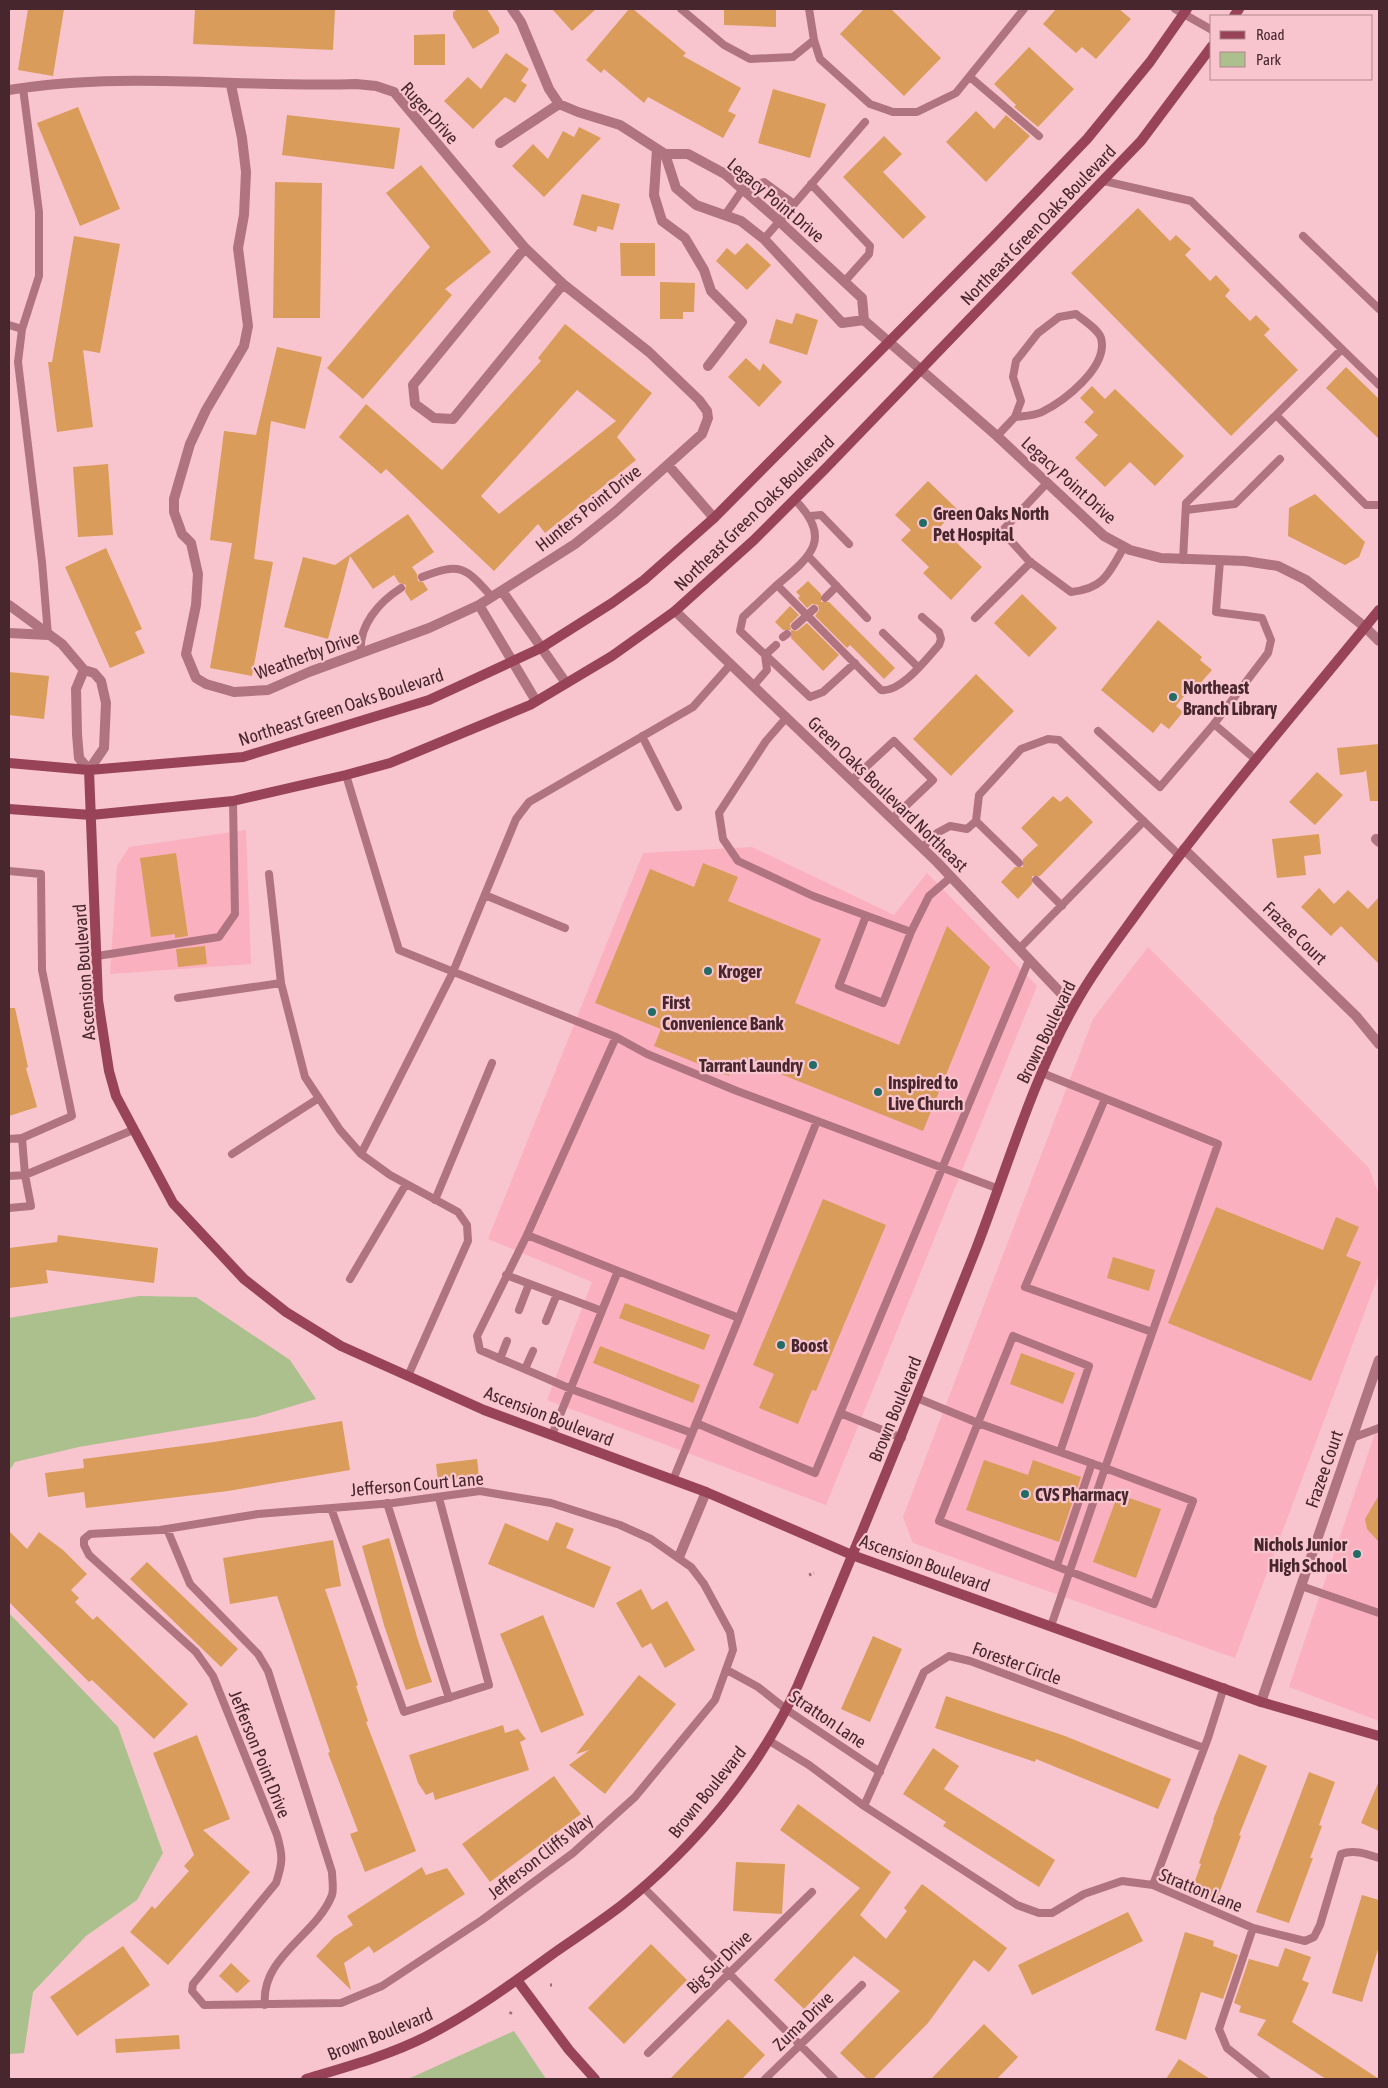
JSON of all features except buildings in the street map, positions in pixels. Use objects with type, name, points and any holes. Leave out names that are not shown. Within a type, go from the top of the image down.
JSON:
[{"type":"street","points":[[512,9],[521,22],[549,89],[560,104],[578,112],[620,125],[661,152],[676,188],[696,205],[741,221],[764,239],[842,323],[864,320]]},
{"type":"street","name":"Northeast Green Oaks Boulevard","points":[[9,763],[89,770],[243,757],[429,700],[541,648],[644,580],[714,518],[890,343],[1087,139],[1150,62],[1182,11]]},
{"type":"street","name":"Northeast Green Oaks Boulevard","points":[[9,809],[91,815],[233,801],[346,775],[390,763],[471,731],[536,702],[612,656],[675,611],[754,540],[795,500],[1141,141],[1210,49]]},
{"type":"street","name":"Ruger Drive","points":[[9,90],[113,79],[231,85],[356,84],[376,86],[394,92],[525,248],[562,284],[648,352],[699,400]]},
{"type":"street","name":"Weatherby Drive","points":[[231,85],[242,138],[246,172],[244,215],[238,248],[248,326],[244,346],[206,410],[190,444],[174,499],[174,512],[182,534],[191,543],[198,574],[196,605],[186,654],[196,678],[206,684],[228,691],[249,693],[268,690],[429,628],[479,605],[502,591]]},
{"type":"street","points":[[500,142],[560,104]]},
{"type":"street","points":[[661,152],[654,195],[662,221],[685,238],[704,270],[711,291],[742,322],[708,366]]},
{"type":"street","name":"Legacy Point Drive","points":[[661,152],[688,154],[724,174],[779,220],[862,298],[864,320],[996,436],[1104,536],[1124,547],[1161,558],[1278,566],[1306,580],[1366,627],[1379,641]]},
{"type":"street","points":[[525,248],[413,385],[415,404],[434,418],[453,419],[562,284]]},
{"type":"street","name":"Hunters Point Drive","points":[[502,591],[575,544],[702,434],[708,418],[707,411],[699,400]]},
{"type":"street","name":"Hunters Point Drive","points":[[668,465],[714,518]]},
{"type":"street","points":[[502,591],[566,683]]},
{"type":"street","points":[[9,605],[62,644],[84,670],[94,673],[101,681],[106,703],[104,748],[89,770],[79,758],[77,734],[76,689],[84,670]]},
{"type":"street","points":[[479,605],[536,702]]},
{"type":"street","name":"Brown Boulevard","points":[[306,2079],[425,2037],[466,2014],[517,1980],[643,1887],[709,1821],[745,1777],[787,1710],[902,1438],[1042,1073],[1074,1006],[1088,982],[1181,852],[1255,759],[1379,610]]},
{"type":"street","name":"Green Oaks Boulevard Northeast","points":[[675,611],[922,848],[1074,1006]]},
{"type":"street","points":[[9,633],[48,635]]},
{"type":"street","name":"Ascension Boulevard","points":[[89,770],[98,1000],[109,1071],[116,1096],[172,1203],[244,1279],[286,1312],[341,1346],[484,1410],[706,1492],[852,1555],[1224,1687],[1260,1702],[1379,1736]]},
{"type":"street","name":"Frazee Court","points":[[1181,852],[1356,1016],[1379,1044]]},
{"type":"street","name":"Frazee Court","points":[[1260,1702],[1379,1360]]},
{"type":"street","points":[[679,1557],[706,1492]]},
{"type":"street","points":[[517,1980],[569,2050],[595,2079]]},
{"type":"lane","points":[[681,9],[724,45],[750,59],[793,57],[814,40]]},
{"type":"lane","points":[[809,9],[814,40],[820,59],[870,104],[893,112],[916,112],[956,93],[1024,9]]},
{"type":"lane","points":[[1182,11],[1210,29]]},
{"type":"lane","points":[[970,77],[1039,136]]},
{"type":"lane","points":[[23,88],[38,212],[39,276],[22,329],[18,362],[41,553],[48,635]]},
{"type":"lane","points":[[764,239],[865,122]]},
{"type":"lane","points":[[1104,181],[1191,201],[1379,385]]},
{"type":"lane","points":[[725,215],[743,189],[764,182],[794,204]]},
{"type":"lane","points":[[811,184],[870,246],[869,254],[845,281]]},
{"type":"lane","points":[[1303,236],[1379,309]]},
{"type":"lane","points":[[996,436],[1015,417],[1021,401],[1013,377],[1016,361],[1038,333],[1059,317],[1076,314],[1100,336],[1103,351],[1090,374],[1066,397],[1040,414],[1015,417]]},
{"type":"lane","points":[[9,325],[22,329]]},
{"type":"lane","points":[[1183,560],[1186,503],[1342,349]]},
{"type":"lane","points":[[1276,415],[1366,505],[1379,505]]},
{"type":"lane","points":[[1186,510],[1235,504],[1280,459]]},
{"type":"lane","points":[[1047,483],[1002,531],[1031,562],[1070,592],[1087,591],[1104,581],[1124,547]]},
{"type":"lane","points":[[795,500],[810,516],[815,536],[809,557],[743,617],[740,631],[810,697],[823,692],[855,663]]},
{"type":"lane","points":[[810,516],[821,515],[849,544]]},
{"type":"lane","points":[[809,557],[867,618]]},
{"type":"lane","points":[[1098,731],[1160,787],[1214,724],[1268,653],[1271,640],[1262,618],[1216,612],[1220,561]]},
{"type":"lane","points":[[975,618],[1031,562]]},
{"type":"lane","points":[[422,577],[442,569],[461,568],[474,577],[492,597]]},
{"type":"lane","points":[[777,585],[881,690],[890,691],[902,684],[939,645],[942,639],[939,632],[922,616]]},
{"type":"lane","points":[[825,598],[837,586]]},
{"type":"lane","points":[[361,653],[360,642],[365,627],[376,609],[401,588]]},
{"type":"lane","points":[[795,626],[814,609]]},
{"type":"lane","points":[[883,633],[918,667]]},
{"type":"lane","points":[[765,655],[776,645]]},
{"type":"lane","points":[[754,685],[767,670],[765,655]]},
{"type":"lane","points":[[361,1154],[453,972],[516,819],[529,802],[693,707],[730,664]]},
{"type":"lane","points":[[786,718],[766,741],[719,813],[723,839],[738,861],[814,896],[911,932]]},
{"type":"lane","points":[[1214,724],[1255,759]]},
{"type":"lane","points":[[642,736],[678,808]]},
{"type":"lane","points":[[922,848],[937,833],[950,826],[967,829],[976,821],[979,795],[1021,749],[1048,739],[1060,740],[1144,821],[1181,852]]},
{"type":"lane","points":[[852,780],[894,741],[932,780],[892,819]]},
{"type":"lane","points":[[346,775],[399,950],[616,1037],[646,1054],[999,1189]]},
{"type":"lane","points":[[97,956],[219,937],[235,914],[233,801]]},
{"type":"lane","points":[[976,821],[1019,863]]},
{"type":"lane","points":[[1020,949],[1144,821]]},
{"type":"lane","points":[[9,871],[41,874],[42,970],[72,1116],[22,1138],[9,1139]]},
{"type":"lane","points":[[269,874],[281,983],[304,1077],[340,1130],[361,1154],[406,1184],[458,1212],[467,1225],[468,1241],[408,1376]]},
{"type":"lane","points":[[866,916],[839,986],[883,1003],[911,932],[929,896],[951,877]]},
{"type":"lane","points":[[1036,880],[1062,906]]},
{"type":"lane","points":[[485,895],[565,928]]},
{"type":"lane","points":[[696,1423],[815,1473],[1029,960]]},
{"type":"lane","points":[[178,998],[281,983]]},
{"type":"lane","points":[[616,1037],[527,1235],[477,1336],[480,1350],[571,1389],[692,1433]]},
{"type":"lane","points":[[435,1200],[492,1063]]},
{"type":"lane","points":[[1042,1073],[1218,1144],[1052,1626]]},
{"type":"lane","points":[[232,1154],[319,1098]]},
{"type":"lane","points":[[1105,1099],[1025,1287],[1152,1332]]},
{"type":"lane","points":[[673,1480],[817,1121]]},
{"type":"lane","points":[[9,1176],[25,1175],[133,1130]]},
{"type":"lane","points":[[9,1208],[31,1206],[25,1175],[22,1138]]},
{"type":"lane","points":[[350,1279],[406,1184]]},
{"type":"lane","points":[[527,1235],[739,1318]]},
{"type":"lane","points":[[552,1435],[618,1271]]},
{"type":"lane","points":[[506,1275],[602,1310]]},
{"type":"lane","points":[[519,1310],[529,1284]]},
{"type":"lane","points":[[546,1322],[557,1294]]},
{"type":"lane","points":[[917,1398],[978,1423],[1193,1500],[1154,1604],[939,1521],[978,1423],[1013,1336],[1089,1366],[1060,1452]]},
{"type":"lane","points":[[500,1359],[507,1341]]},
{"type":"lane","points":[[525,1370],[533,1350]]},
{"type":"lane","points":[[840,1413],[902,1438]]},
{"type":"lane","points":[[1352,1438],[1379,1428]]},
{"type":"lane","points":[[1057,1565],[1092,1463]]},
{"type":"lane","name":"Jefferson Court Lane","points":[[84,1545],[84,1539],[90,1534],[167,1529],[258,1514],[439,1498],[480,1491],[551,1503],[620,1525],[651,1539],[679,1557]]},
{"type":"lane","points":[[332,1508],[404,1712],[489,1685],[439,1498]]},
{"type":"lane","points":[[386,1503],[449,1698]]},
{"type":"lane","points":[[167,1529],[190,1584],[258,1654],[268,1672],[332,1872],[333,1894],[323,1910],[275,1966],[263,1990],[265,2005]]},
{"type":"lane","name":"Jefferson Point Drive","points":[[84,1545],[89,1555],[196,1652],[213,1676],[277,1835],[282,1854],[282,1864],[276,1883],[193,1984],[192,1991],[195,1996]]},
{"type":"lane","name":"Jefferson Cliffs Way","points":[[195,1996],[204,2005],[341,2003],[382,1986],[482,1920],[573,1853],[635,1797],[715,1700],[733,1650],[730,1632],[704,1584],[691,1567],[679,1557]]},
{"type":"lane","points":[[1301,1586],[1379,1613]]},
{"type":"lane","name":"Forester Circle","points":[[880,1772],[924,1672],[949,1656],[970,1661],[1204,1748]]},
{"type":"lane","name":"Stratton Lane","points":[[727,1670],[758,1687],[787,1710],[880,1772]]},
{"type":"lane","points":[[1153,1885],[1208,1738],[1224,1687]]},
{"type":"lane","name":"Stratton Lane","points":[[768,1740],[809,1765],[864,1806],[1017,1905],[1039,1913],[1059,1910],[1084,1894],[1122,1881],[1153,1885],[1253,1928],[1305,1941],[1314,1938],[1320,1925],[1341,1854],[1361,1852],[1379,1858]]},
{"type":"lane","points":[[864,1806],[880,1772]]},
{"type":"lane","points":[[643,1887],[730,1972],[834,2079]]},
{"type":"lane","name":"Big Sur Drive","points":[[648,2053],[812,1892]]},
{"type":"lane","points":[[1253,1928],[1219,2029],[1227,2048],[1266,2079]]},
{"type":"lane","name":"Zuma Drive","points":[[765,2079],[862,1985]]},
{"type":"path","points":[[809,1575],[814,1573]]},
{"type":"shaded area","points":[[246,830],[251,964],[110,974],[117,866],[129,847]]},
{"type":"shaded area","points":[[752,847],[894,915],[927,873],[1037,986],[826,1505],[547,1400],[592,1282],[488,1239],[643,853]]},
{"type":"shaded area","points":[[1148,947],[1369,1168],[1379,1195],[1379,1274],[1235,1658],[913,1543],[903,1517],[1093,1019]]},
{"type":"shaded area","name":"Nichols Junior High School","points":[[1379,1421],[1379,1721],[1289,1687]]},
{"type":"green space","points":[[139,1296],[196,1297],[290,1360],[316,1399],[256,1417],[79,1447],[15,1462],[9,1471],[9,1318]]},
{"type":"green space","points":[[9,1613],[118,1727],[163,1853],[137,1900],[86,1936],[33,1992],[24,2053],[9,2054]]},
{"type":"green space","points":[[514,2031],[546,2079],[408,2079]]},
{"type":"place","name":"Green Oaks North Pet Hospital","points":[[923,523]]},
{"type":"place","name":"Northeast Branch Library","points":[[1173,697]]},
{"type":"place","name":"Kroger","points":[[708,971]]},
{"type":"place","name":"First Convenience Bank","points":[[652,1012]]},
{"type":"place","name":"Tarrant Laundry","points":[[813,1065]]},
{"type":"place","name":"Inspired to Live Church","points":[[878,1092]]},
{"type":"place","name":"Boost","points":[[781,1345]]},
{"type":"place","name":"CVS Pharmacy","points":[[1025,1494]]},
{"type":"place","name":"Nichols Junior High School","points":[[1357,1554]]}]
